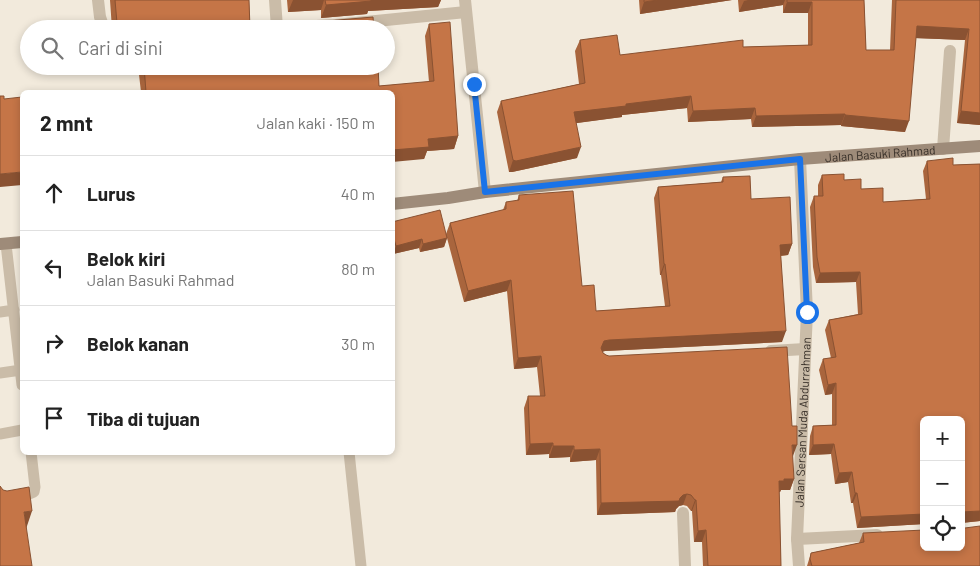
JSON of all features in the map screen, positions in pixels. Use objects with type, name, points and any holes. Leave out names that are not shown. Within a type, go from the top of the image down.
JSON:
[{"type":"main road","name":"Jalan Basuki Rahmad","points":[[395,204],[485,192],[800,159],[980,146]]},
{"type":"main road","points":[[3,244],[20,242]]},
{"type":"street","points":[[98,0],[101,20]]},
{"type":"street","points":[[273,20],[275,0]]},
{"type":"street","points":[[370,20],[465,6],[485,192]]},
{"type":"street","points":[[943,149],[950,50]]},
{"type":"street","name":"Jalan Sersan Muda Abdurrahman","points":[[799,566],[797,539],[807,312],[800,159]]},
{"type":"street","points":[[758,352],[806,350]]},
{"type":"street","points":[[684,514],[685,566]]},
{"type":"street","points":[[797,539],[885,534]]},
{"type":"lane","points":[[3,244],[20,361]]},
{"type":"lane","points":[[0,312],[14,310]]},
{"type":"lane","points":[[0,374],[20,370]]},
{"type":"lane","points":[[0,434],[20,430]]},
{"type":"lane","points":[[0,501],[20,498],[34,492],[31,455]]},
{"type":"lane","points":[[349,455],[361,566]]},
{"type":"building","points":[[115,0],[249,0],[250,20],[117,20]]},
{"type":"building","points":[[325,0],[371,0],[371,1],[326,5]]},
{"type":"building","points":[[787,0],[864,0],[866,50],[894,50],[896,0],[980,0],[980,113],[961,111],[969,29],[917,26],[909,121],[845,114],[756,116],[755,108],[693,111],[691,96],[574,112],[581,147],[516,161],[513,160],[501,101],[585,83],[580,40],[617,35],[620,55],[743,40],[743,47],[812,45],[812,2],[787,2]]},
{"type":"building","points":[[373,17],[373,20],[338,20]]},
{"type":"building","points":[[450,22],[458,136],[428,139],[429,147],[395,150],[395,90],[146,90],[145,75],[378,75],[379,86],[434,81],[429,24]]},
{"type":"building","points":[[0,96],[4,96],[4,99],[20,97],[20,172],[0,174]]},
{"type":"building","points":[[953,158],[953,165],[980,164],[980,511],[965,512],[965,416],[920,416],[920,514],[861,517],[852,472],[839,473],[834,444],[813,445],[813,426],[836,425],[836,383],[828,385],[823,359],[836,357],[829,320],[862,314],[860,272],[820,273],[817,257],[814,196],[823,196],[822,175],[844,174],[844,180],[861,179],[861,189],[883,188],[883,202],[930,199],[927,161]]},
{"type":"building","points":[[750,176],[751,199],[790,197],[792,244],[780,245],[786,331],[609,340],[604,341],[601,348],[603,353],[609,356],[787,347],[792,426],[797,426],[797,445],[792,445],[794,479],[779,481],[781,566],[708,566],[706,530],[698,531],[696,500],[691,495],[683,495],[679,501],[601,503],[600,449],[574,450],[574,446],[553,446],[553,443],[530,444],[528,396],[545,396],[541,356],[518,358],[511,280],[468,291],[450,223],[506,209],[506,202],[519,200],[519,195],[573,191],[582,286],[594,285],[596,311],[670,306],[664,264],[658,187],[723,182],[723,177]]},
{"type":"building","points":[[440,210],[447,238],[423,244],[422,239],[396,246],[395,221]]},
{"type":"building","points":[[0,486],[3,490],[7,491],[29,487],[32,511],[24,512],[32,566],[0,566]]},
{"type":"building","points":[[980,526],[980,566],[812,566],[810,559],[811,553],[864,542],[863,533],[920,530],[920,551],[965,551],[965,528]]},
{"type":"route","points":[[474,84],[485,192],[800,159],[807,312]]}]
